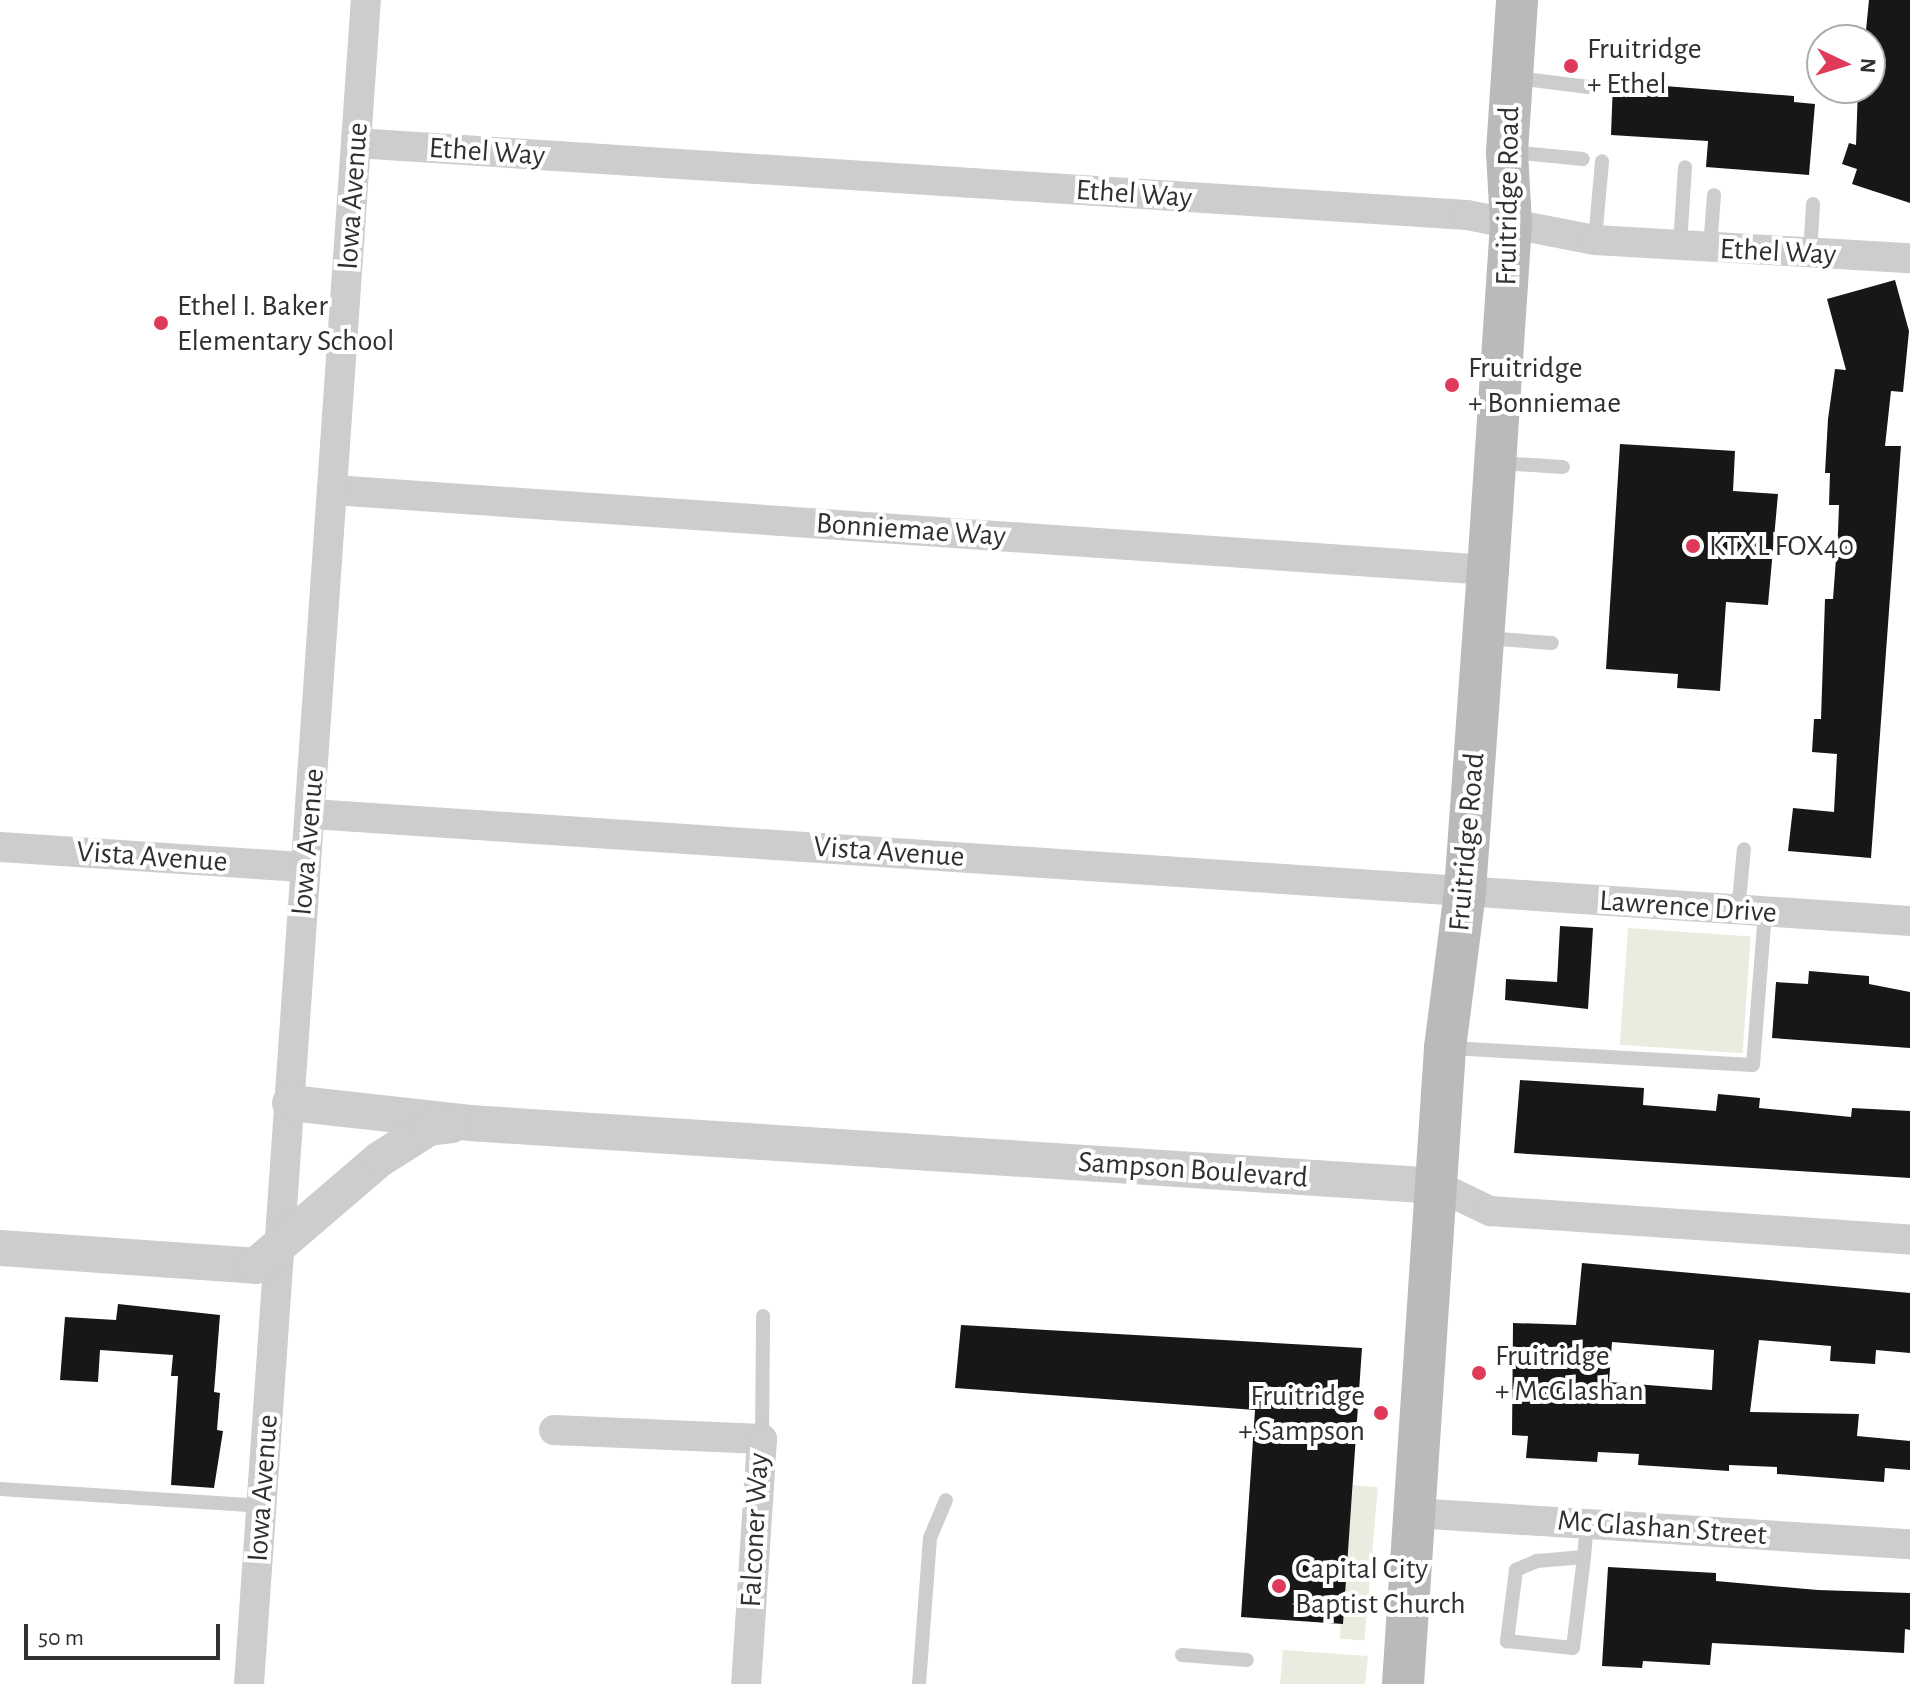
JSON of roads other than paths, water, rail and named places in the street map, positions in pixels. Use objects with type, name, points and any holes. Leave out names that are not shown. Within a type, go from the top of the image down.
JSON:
[{"type":"main road","name":"Fruitridge Road","points":[[1403,1684],[1445,1048],[1465,891],[1488,570],[1511,224],[1507,152],[1517,0]]},
{"type":"street","name":"Iowa Avenue","points":[[249,1684],[305,867],[312,814],[366,0]]},
{"type":"street","name":"Ethel Way","points":[[356,143],[1467,215],[1595,240],[1810,256],[1910,258]]},
{"type":"street","name":"Bonniemae Way","points":[[333,490],[1488,570]]},
{"type":"street","name":"Vista Avenue","points":[[312,814],[1465,891]]},
{"type":"street","name":"Vista Avenue","points":[[0,847],[305,867]]},
{"type":"street","name":"Lawrence Drive","points":[[1465,891],[1910,921]]},
{"type":"street","name":"Sampson Boulevard","points":[[290,1103],[470,1123],[1438,1186],[1490,1211],[1910,1240]]},
{"type":"street","name":"Sampson Boulevard","points":[[0,1248],[255,1266],[278,1252],[380,1159],[429,1128],[470,1123]]},
{"type":"street","name":"Falconer Way","points":[[554,1430],[762,1439],[746,1684]]},
{"type":"street","name":"Mc Glashan Street","points":[[1413,1513],[1910,1544]]},
{"type":"lane","points":[[1511,77],[1588,87]]},
{"type":"lane","points":[[1507,152],[1583,159]]},
{"type":"lane","points":[[1595,240],[1602,161]]},
{"type":"lane","points":[[1685,167],[1695,247]]},
{"type":"lane","points":[[1695,247],[1714,195]]},
{"type":"lane","points":[[1810,256],[1813,204]]},
{"type":"lane","points":[[1495,462],[1563,467]]},
{"type":"lane","points":[[1483,638],[1552,643]]},
{"type":"lane","points":[[1445,1048],[1753,1065],[1751,912],[1744,849]]},
{"type":"lane","points":[[762,1439],[763,1316]]},
{"type":"lane","points":[[0,1489],[262,1506]]},
{"type":"lane","points":[[919,1684],[930,1538],[946,1500]]},
{"type":"lane","points":[[1584,1557],[1537,1561],[1516,1570],[1507,1641],[1573,1648],[1584,1557],[1587,1524]]},
{"type":"lane","points":[[1182,1655],[1247,1660]]},
{"type":"place","name":"Fruitridge + Ethel","points":[[1571,66]]},
{"type":"place","name":"Ethel I. Baker Elementary School","points":[[161,323]]},
{"type":"place","name":"Fruitridge + Bonniemae","points":[[1452,385]]},
{"type":"place","name":"KTXL FOX40","points":[[1693,546]]},
{"type":"place","name":"Fruitridge + McGlashan","points":[[1479,1373]]},
{"type":"place","name":"Fruitridge + Sampson","points":[[1381,1413]]},
{"type":"place","name":"Capital City Baptist Church","points":[[1279,1586]]}]
